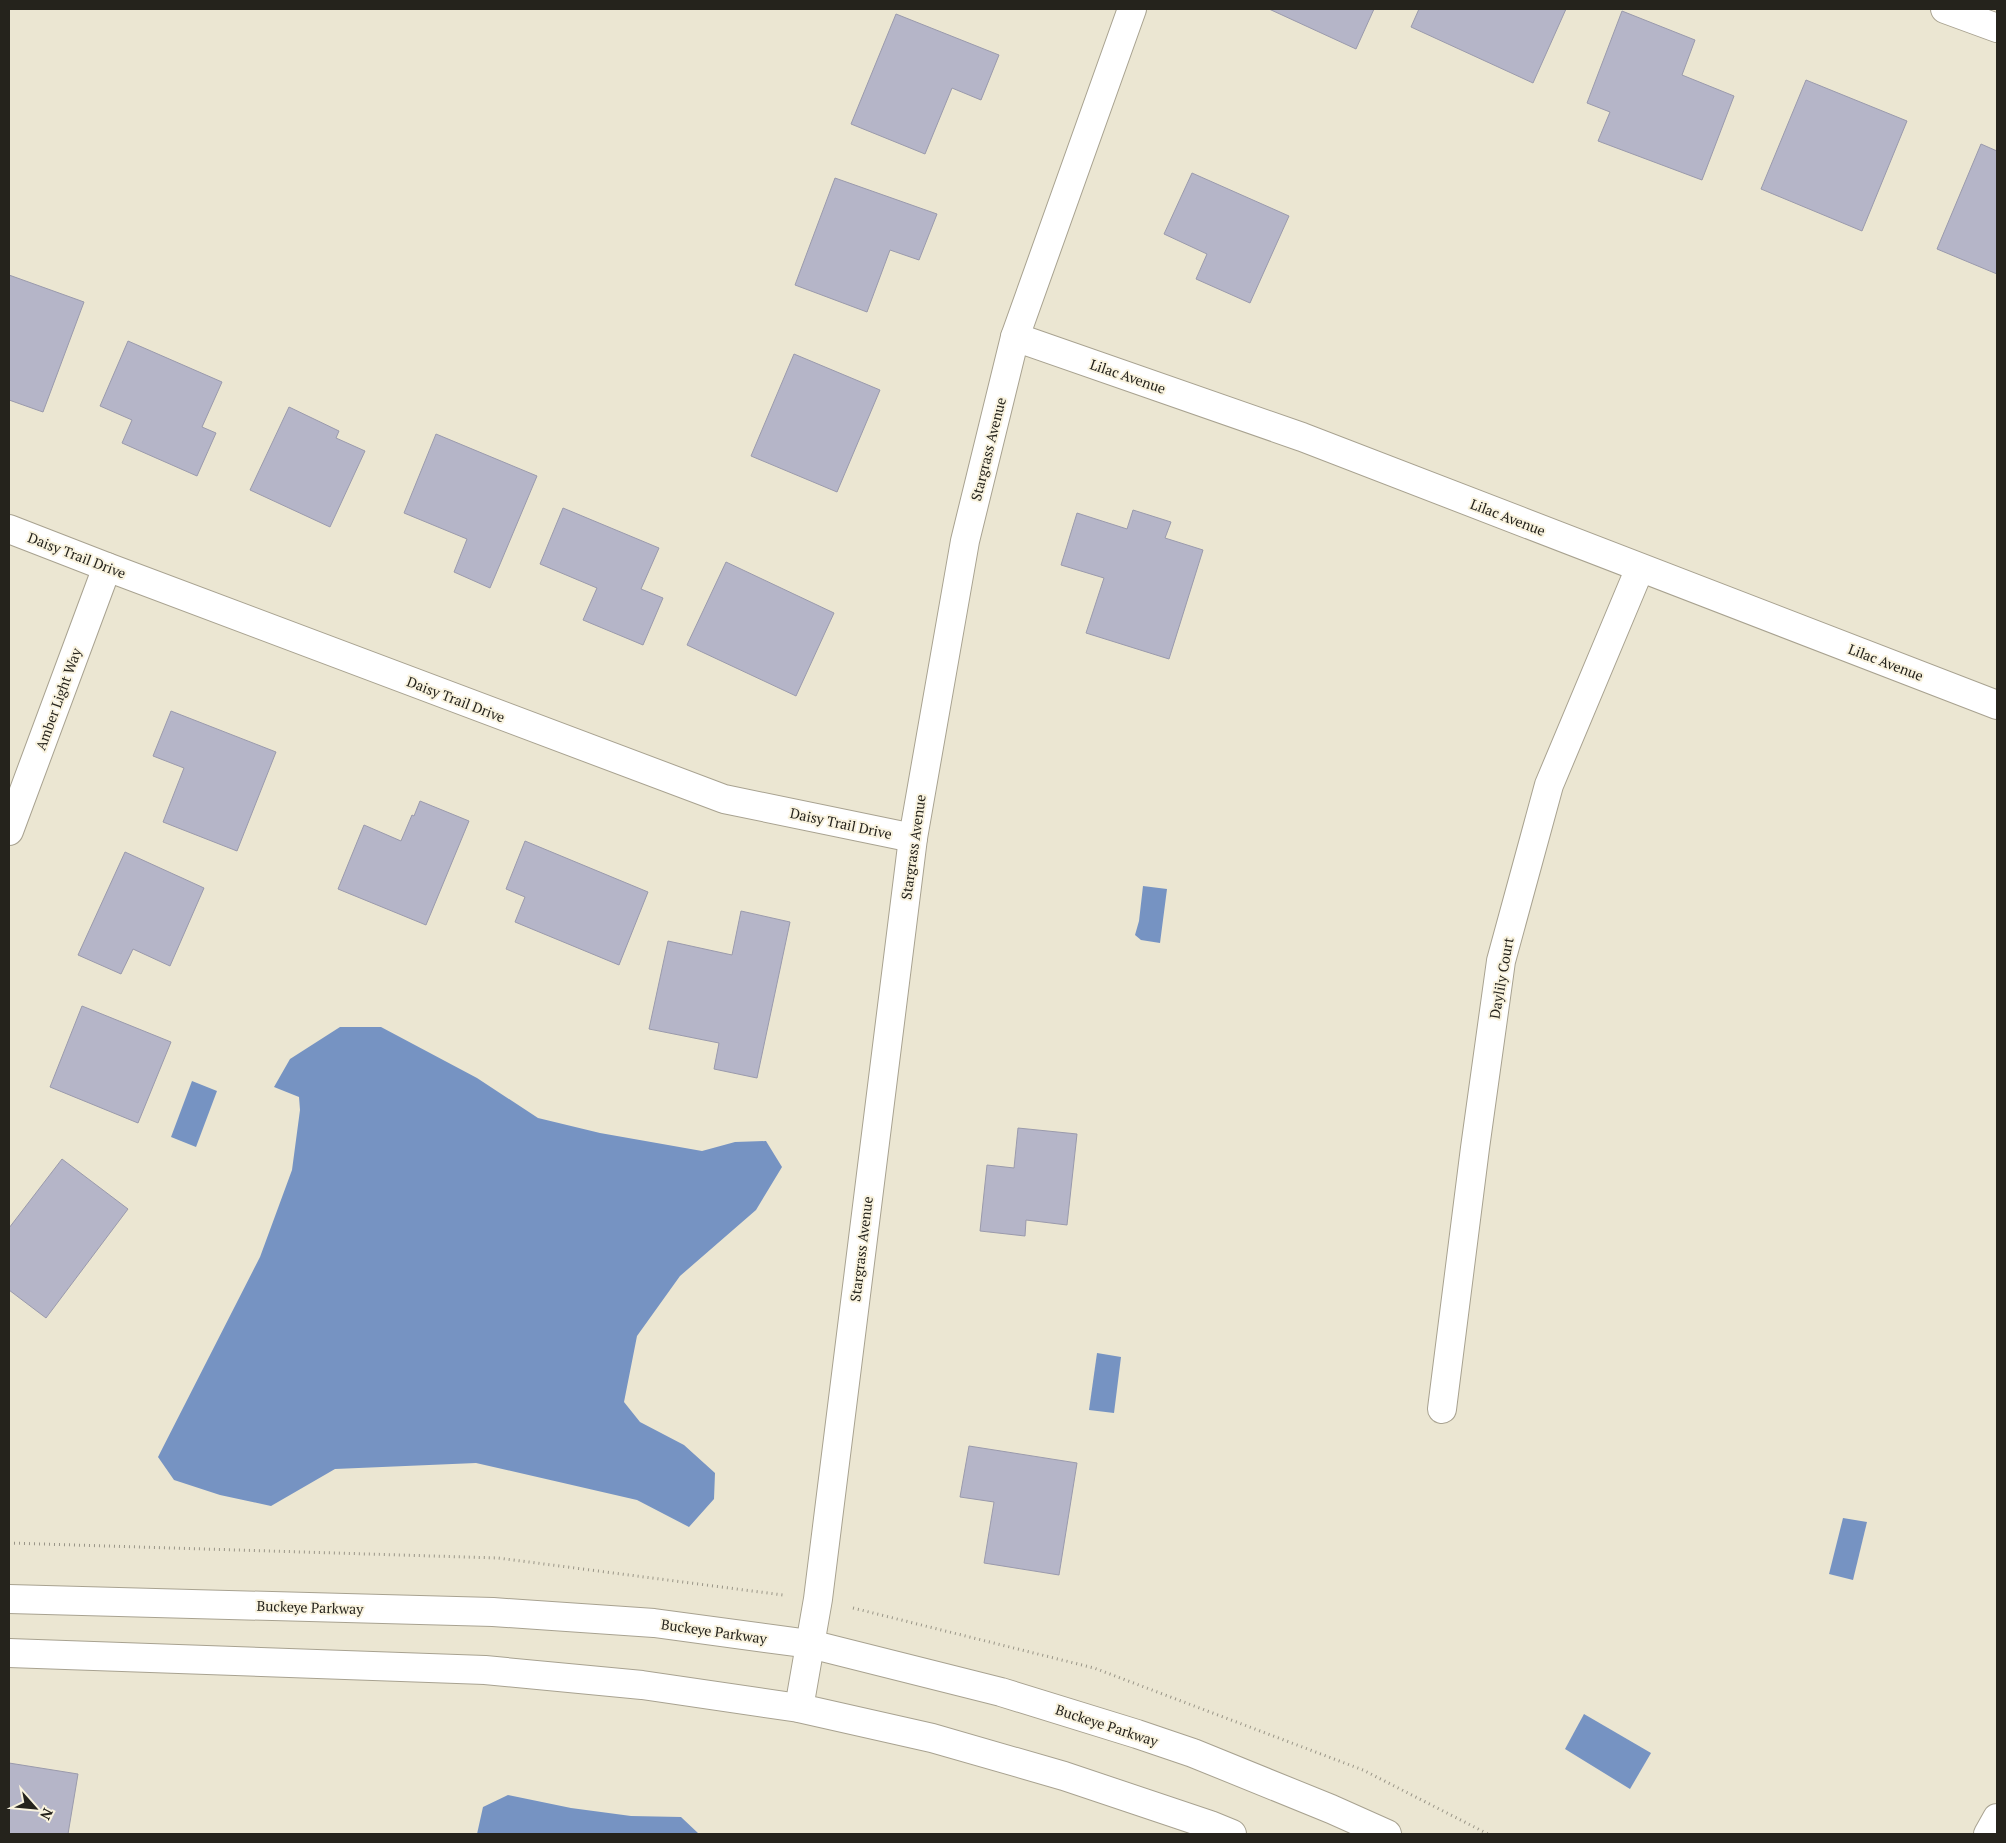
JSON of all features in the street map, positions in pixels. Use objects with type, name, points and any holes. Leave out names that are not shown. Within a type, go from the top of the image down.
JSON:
[{"type":"street","name":"Stargrass Avenue","points":[[799,1708],[818,1599],[913,838],[965,541],[1015,337],[1132,9]]},
{"type":"street","points":[[1945,9],[1997,28]]},
{"type":"street","name":"Lilac Avenue","points":[[1015,337],[1302,437],[1997,705]]},
{"type":"street","name":"Daisy Trail Drive","points":[[9,529],[107,568],[724,800],[913,838]]},
{"type":"street","name":"Amber Light Way","points":[[9,832],[107,568]]},
{"type":"street","name":"Daylily Court","points":[[1442,1409],[1501,961],[1549,785],[1640,568]]},
{"type":"street","name":"Buckeye Parkway","points":[[9,1599],[493,1612],[654,1623],[810,1644],[1001,1692],[1137,1734],[1193,1753],[1387,1834]]},
{"type":"street","points":[[9,1653],[485,1670],[642,1685],[799,1708],[932,1738],[1064,1776],[1232,1834]]},
{"type":"street","points":[[1988,1834],[1997,1818]]},
{"type":"water","points":[[1143,886],[1167,889],[1160,943],[1141,940],[1135,935],[1139,921]]},
{"type":"water","points":[[340,1027],[381,1027],[477,1078],[538,1118],[600,1133],[702,1151],[735,1142],[766,1141],[782,1167],[756,1210],[680,1276],[637,1336],[624,1402],[640,1422],[684,1445],[715,1473],[714,1499],[689,1527],[637,1500],[476,1463],[335,1469],[271,1506],[220,1495],[174,1480],[158,1457],[260,1257],[292,1170],[300,1110],[299,1097],[274,1087],[290,1059]]},
{"type":"water","points":[[192,1081],[217,1091],[196,1147],[171,1137]]},
{"type":"water","points":[[1097,1353],[1121,1357],[1114,1413],[1089,1410]]},
{"type":"water","points":[[1843,1518],[1867,1522],[1853,1580],[1829,1574]]},
{"type":"water","points":[[1584,1714],[1651,1753],[1630,1789],[1565,1749]]},
{"type":"water","points":[[508,1795],[571,1808],[631,1816],[681,1817],[699,1834],[477,1834],[483,1807]]},
{"type":"building","points":[[1269,9],[1374,9],[1356,49]]},
{"type":"building","points":[[1419,9],[1566,9],[1533,83],[1411,27]]},
{"type":"building","points":[[1622,11],[1695,40],[1682,75],[1734,96],[1702,180],[1598,141],[1610,112],[1587,103]]},
{"type":"building","points":[[896,14],[999,55],[981,100],[952,88],[925,154],[851,124]]},
{"type":"building","points":[[1806,80],[1907,121],[1862,231],[1761,189]]},
{"type":"building","points":[[1981,144],[1997,151],[1997,274],[1937,249]]},
{"type":"building","points":[[1192,173],[1289,216],[1250,303],[1196,279],[1207,254],[1164,234]]},
{"type":"building","points":[[835,178],[937,214],[919,260],[890,250],[867,312],[795,285]]},
{"type":"building","points":[[9,275],[84,302],[43,412],[9,400]]},
{"type":"building","points":[[128,341],[222,382],[202,427],[216,433],[197,476],[122,443],[132,420],[100,406]]},
{"type":"building","points":[[794,354],[880,390],[837,492],[751,456]]},
{"type":"building","points":[[289,407],[339,431],[336,438],[365,451],[330,527],[250,490]]},
{"type":"building","points":[[436,434],[537,476],[490,588],[454,572],[467,539],[404,513]]},
{"type":"building","points":[[563,508],[659,548],[641,589],[663,598],[643,645],[583,620],[597,588],[540,564]]},
{"type":"building","points":[[1133,510],[1171,522],[1165,538],[1203,550],[1169,659],[1086,633],[1104,578],[1061,565],[1077,513],[1127,529]]},
{"type":"building","points":[[726,562],[834,613],[796,696],[687,645]]},
{"type":"building","points":[[171,711],[276,752],[237,851],[163,822],[184,768],[153,756]]},
{"type":"building","points":[[420,801],[469,821],[426,925],[338,889],[364,825],[401,841]]},
{"type":"building","points":[[525,841],[648,892],[619,965],[515,922],[525,897],[506,889]]},
{"type":"building","points":[[125,852],[204,888],[170,966],[133,949],[121,974],[78,955]]},
{"type":"building","points":[[741,911],[790,922],[757,1078],[714,1069],[719,1043],[649,1029],[668,941],[732,955]]},
{"type":"building","points":[[82,1006],[171,1042],[138,1123],[50,1087]]},
{"type":"building","points":[[1018,1128],[1077,1134],[1067,1225],[1026,1220],[1025,1236],[980,1231],[987,1165],[1014,1168]]},
{"type":"building","points":[[62,1159],[128,1209],[46,1318],[9,1290],[9,1228]]},
{"type":"building","points":[[969,1446],[1077,1463],[1059,1575],[984,1563],[994,1502],[960,1497]]},
{"type":"building","points":[[9,1763],[78,1774],[68,1834],[9,1834]]}]
